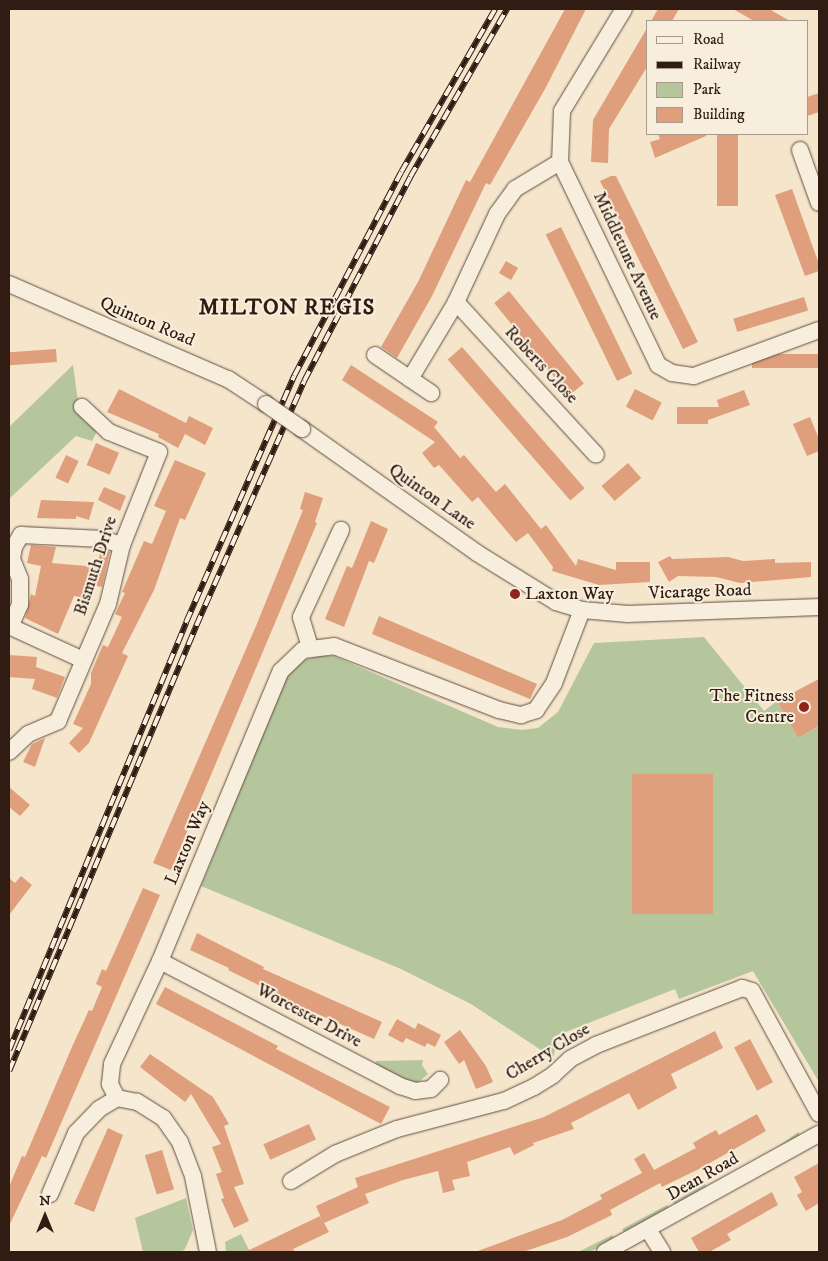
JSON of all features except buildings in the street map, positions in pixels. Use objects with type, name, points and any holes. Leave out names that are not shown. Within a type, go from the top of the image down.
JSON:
[{"type":"street","name":"Middletune Avenue","points":[[624,9],[562,111],[558,130],[560,162],[658,365],[672,374],[694,376],[819,330]]},
{"type":"street","points":[[800,150],[819,203]]},
{"type":"street","points":[[410,378],[456,302],[497,214],[514,189],[560,162]]},
{"type":"street","name":"Quinton Road","points":[[9,284],[228,379],[266,404]]},
{"type":"street","name":"Roberts Close","points":[[456,302],[596,455]]},
{"type":"street","points":[[375,355],[431,393]]},
{"type":"street","name":"Quinton Lane","points":[[266,404],[532,590],[582,610]]},
{"type":"street","name":"Bismuth Drive","points":[[9,752],[28,734],[58,721],[108,604],[122,545],[159,452],[109,432],[82,407]]},
{"type":"street","points":[[342,530],[301,617],[310,647],[322,645],[347,650],[499,710],[520,715],[536,710],[554,683],[582,610]]},
{"type":"street","points":[[83,660],[9,626],[20,605],[20,579],[12,560],[14,546],[21,535],[102,539],[122,545]]},
{"type":"street","name":"Vicarage Road","points":[[582,610],[628,614],[819,608]]},
{"type":"street","name":"Laxton Way","points":[[117,1098],[110,1084],[112,1064],[160,961],[282,671],[293,657],[310,647]]},
{"type":"street","name":"Worcester Drive","points":[[160,961],[400,1086],[415,1091],[431,1089],[440,1080]]},
{"type":"street","name":"Cherry Close","points":[[291,1181],[317,1163],[389,1132],[504,1101],[534,1087],[553,1075],[570,1059],[596,1045],[742,988],[752,991],[819,1114]]},
{"type":"street","points":[[50,1194],[76,1133],[98,1109],[117,1098],[137,1102],[163,1118],[180,1142],[193,1176],[208,1252]]},
{"type":"street","name":"Dean Road","points":[[605,1252],[649,1231],[819,1134]]},
{"type":"street","points":[[649,1231],[662,1252]]},
{"type":"green space","points":[[73,365],[79,409],[97,431],[92,441],[76,436],[9,499],[9,427]]},
{"type":"green space","points":[[704,637],[764,711],[777,701],[798,738],[819,726],[819,1082],[753,971],[679,999],[675,989],[553,1037],[556,1047],[553,1058],[471,1004],[401,969],[201,886],[287,675],[301,661],[317,656],[334,656],[498,727],[522,730],[538,728],[558,712],[594,643]]},
{"type":"green space","points":[[423,1060],[422,1065],[428,1074],[414,1086],[374,1067],[376,1061]]},
{"type":"green space","points":[[798,1132],[801,1136],[742,1181],[739,1177]]},
{"type":"green space","points":[[705,1184],[708,1189],[675,1206],[673,1202]]},
{"type":"green space","points":[[186,1198],[193,1230],[185,1249],[181,1252],[143,1252],[135,1218]]},
{"type":"green space","points":[[667,1205],[670,1209],[625,1234],[622,1229]]},
{"type":"green space","points":[[241,1234],[250,1252],[226,1252],[225,1242]]},
{"type":"green space","points":[[612,1235],[615,1239],[590,1252],[578,1252]]},
{"type":"railway","points":[[9,1050],[186,622],[294,376],[401,172],[495,9]]},
{"type":"railway","points":[[9,1071],[196,626],[304,381],[410,177],[507,9]]},
{"type":"place","name":"Laxton Way","points":[[515,594]]},
{"type":"place","name":"The Fitness Centre","points":[[804,707]]},
{"type":"district","name":"MILTON REGIS","points":[[287,308]]}]
